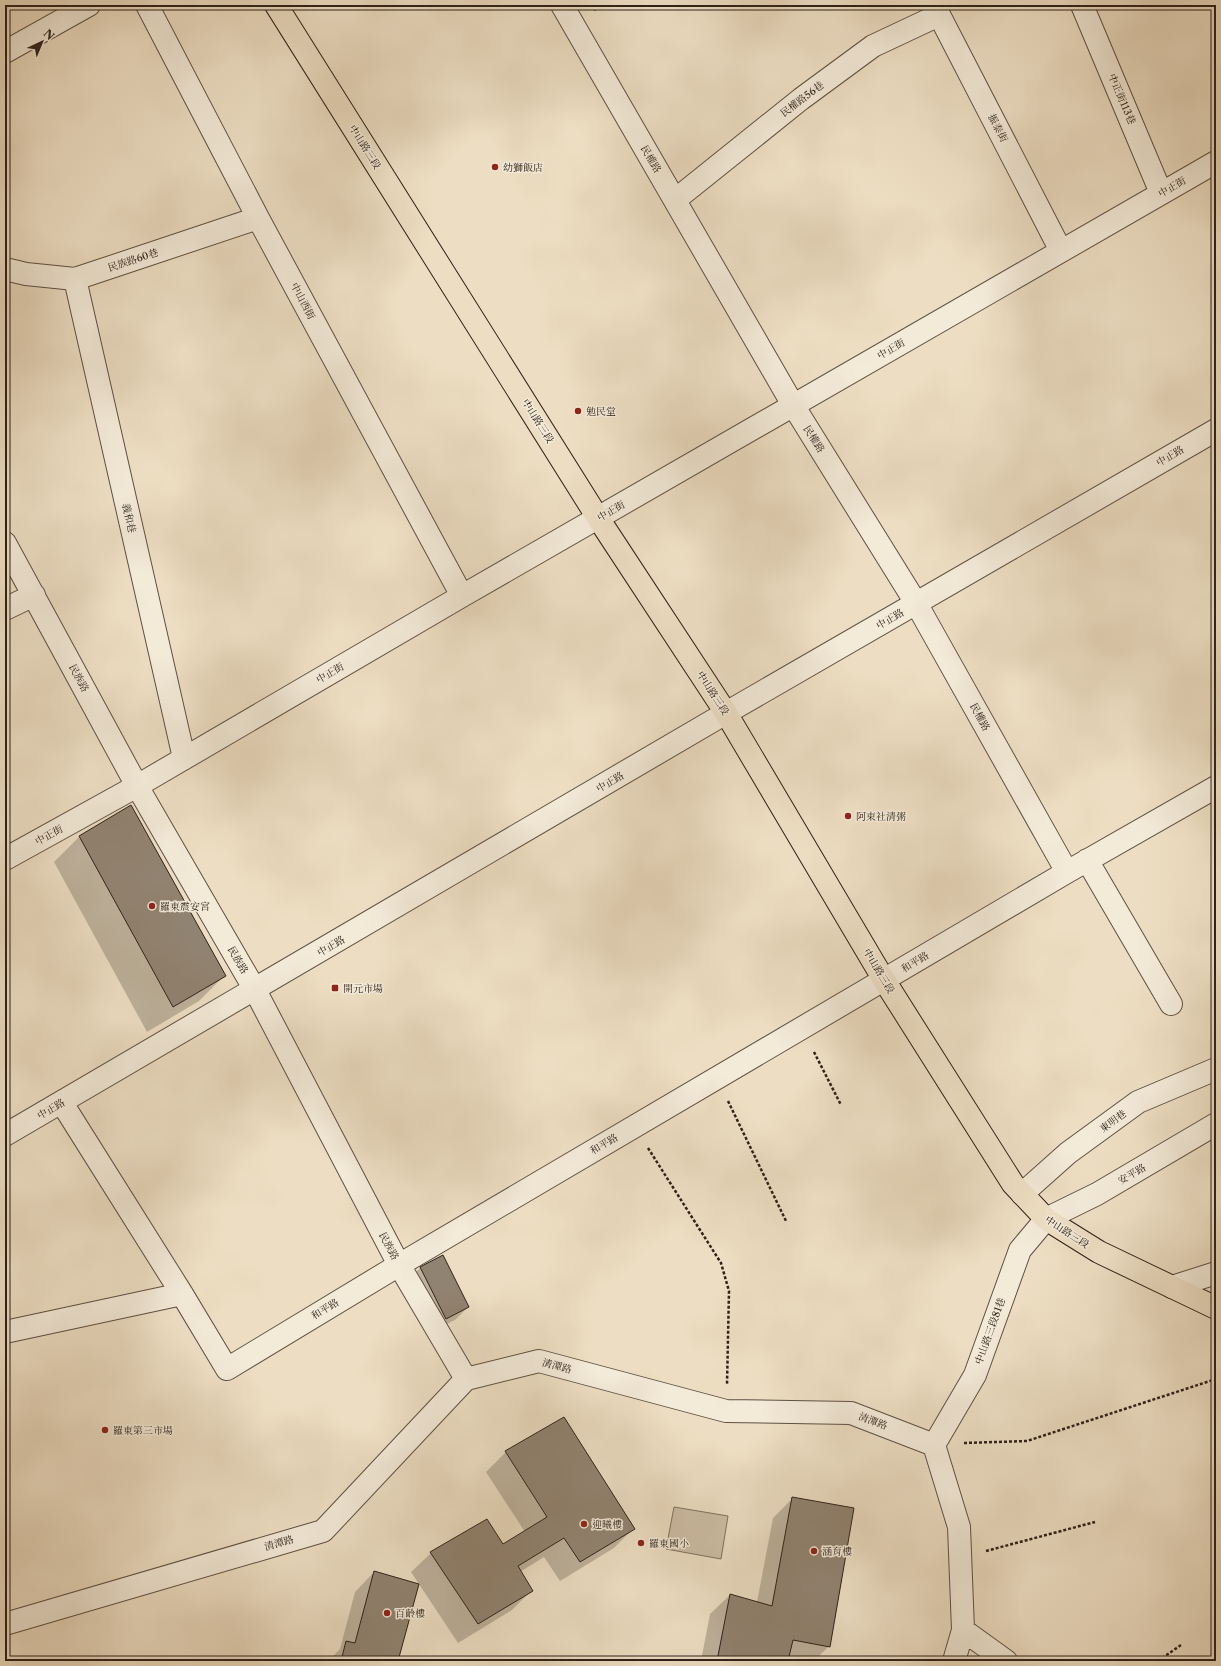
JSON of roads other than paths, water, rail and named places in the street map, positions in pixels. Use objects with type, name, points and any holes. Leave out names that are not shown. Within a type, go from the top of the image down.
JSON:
[{"type":"main road","name":"中山路三段","points":[[276,5],[598,518],[726,713],[884,980],[1013,1184],[1046,1219],[1099,1252],[1216,1308]]},
{"type":"street","points":[[5,52],[89,5]]},
{"type":"street","name":"中山西街","points":[[146,5],[258,218],[462,596]]},
{"type":"street","name":"民權路","points":[[562,5],[793,405],[916,603],[1067,872]]},
{"type":"street","points":[[1082,5],[1161,193]]},
{"type":"street","name":"民權路56巷","points":[[675,200],[801,99],[873,46],[937,10]]},
{"type":"street","name":"振泰街","points":[[937,10],[1061,251]]},
{"type":"street","name":"中正街","points":[[5,859],[137,786],[462,596],[1216,162]]},
{"type":"street","name":"民族路60巷","points":[[5,269],[26,274],[75,279],[258,218]]},
{"type":"street","name":"義和巷","points":[[75,279],[184,758]]},
{"type":"street","name":"中正路","points":[[5,1135],[726,713],[1216,430]]},
{"type":"street","name":"民族路","points":[[5,543],[137,786],[255,990],[399,1265],[466,1379]]},
{"type":"street","points":[[5,608],[34,595]]},
{"type":"street","name":"和平路","points":[[182,1294],[227,1369],[634,1126],[1087,860],[1216,787]]},
{"type":"street","points":[[1087,860],[1171,1004]]},
{"type":"street","name":"東明巷","points":[[1022,1194],[1068,1153],[1138,1102],[1216,1069]]},
{"type":"street","points":[[5,1332],[182,1294],[62,1103]]},
{"type":"street","name":"安平路","points":[[1046,1219],[1097,1194],[1216,1124]]},
{"type":"street","name":"中山路三段81巷","points":[[934,1445],[975,1375],[1020,1250],[1046,1219]]},
{"type":"street","points":[[1172,1286],[1216,1273]]},
{"type":"street","name":"清潭路","points":[[5,1624],[323,1531],[466,1379],[539,1360],[726,1412],[851,1413],[934,1445]]},
{"type":"street","points":[[934,1445],[959,1527],[963,1630],[954,1661]]},
{"type":"street","points":[[963,1630],[1006,1661]]},
{"type":"place","name":"幼獅飯店","points":[[495,167]]},
{"type":"place","name":"勉民堂","points":[[578,411]]},
{"type":"place","name":"阿束社清粥","points":[[848,816]]},
{"type":"place","name":"羅東震安宮","points":[[152,906]]},
{"type":"place","name":"開元市場","points":[[335,988]]},
{"type":"place","name":"羅東第三市場","points":[[105,1430]]},
{"type":"place","name":"迎曦樓","points":[[584,1524]]},
{"type":"place","name":"羅東國小","points":[[641,1543]]},
{"type":"place","name":"涵育樓","points":[[814,1551]]},
{"type":"place","name":"百齡樓","points":[[387,1613]]}]
